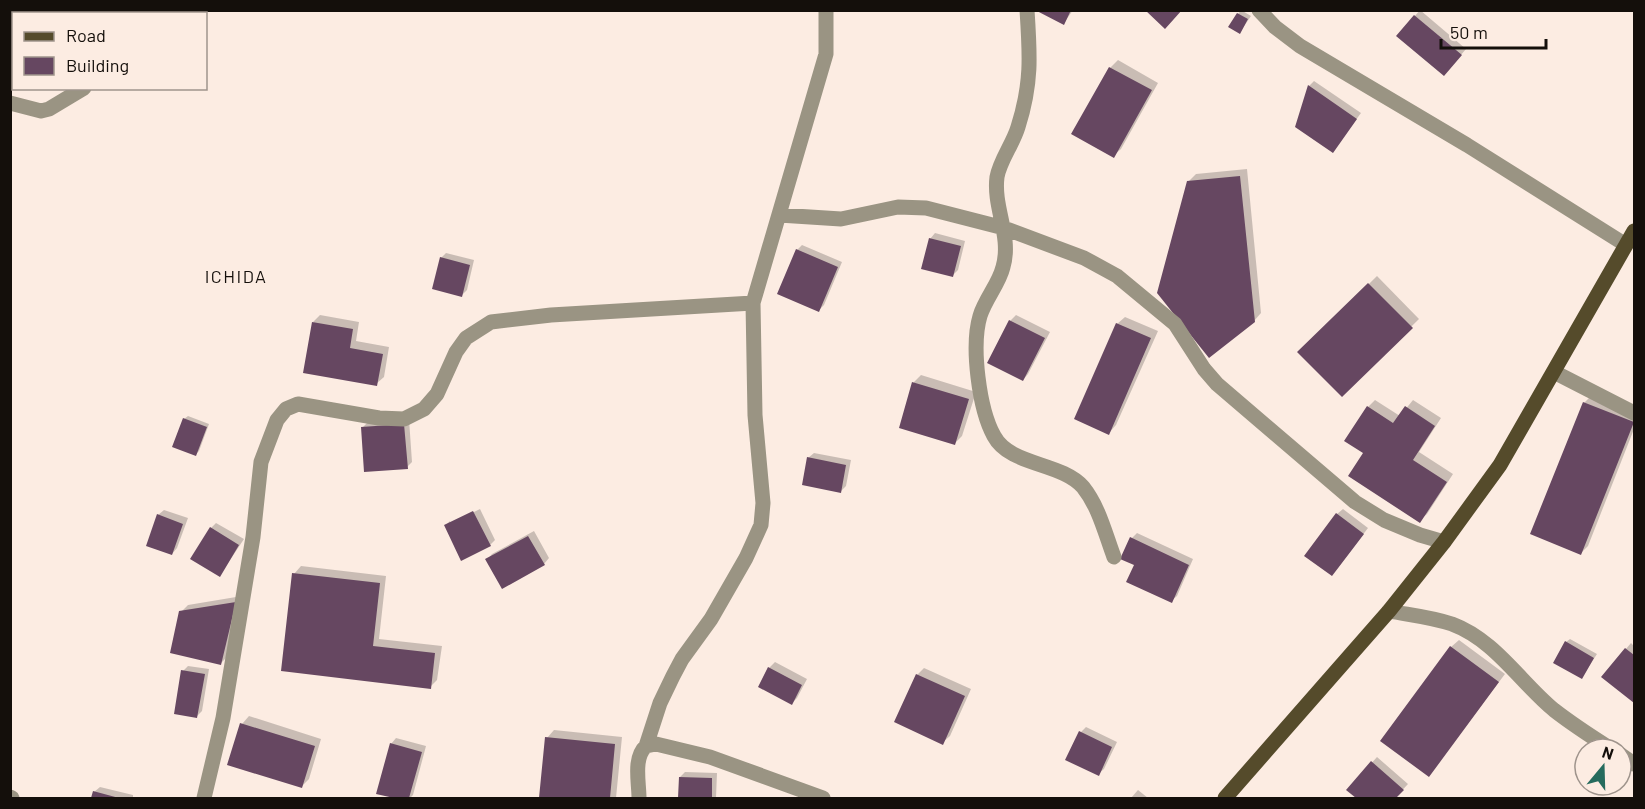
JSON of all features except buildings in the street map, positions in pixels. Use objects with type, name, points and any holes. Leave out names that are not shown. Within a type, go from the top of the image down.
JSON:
[{"type":"main road","points":[[1225,798],[1389,612],[1500,465],[1635,231]]},
{"type":"street","points":[[639,798],[639,758],[646,746],[660,704],[682,659],[711,619],[746,558],[761,525],[763,503],[755,415],[753,303],[826,54],[826,10]]},
{"type":"street","points":[[1027,10],[1030,75],[1025,104],[1017,131],[997,175],[997,191],[1006,245],[1003,268],[979,317],[976,369],[986,414],[994,437],[1006,450],[1062,472],[1081,486],[1095,505],[1114,557]]},
{"type":"street","points":[[1259,10],[1275,27],[1300,46],[1467,145],[1626,245]]},
{"type":"street","points":[[10,103],[41,111],[49,109],[81,90]]},
{"type":"street","points":[[779,215],[841,219],[898,207],[926,208],[1004,228],[1084,258],[1117,276],[1174,324],[1204,369],[1217,384],[1346,495],[1384,520],[1444,542]]},
{"type":"street","points":[[204,798],[223,717],[253,537],[261,462],[277,420],[286,409],[298,404],[379,418],[404,419],[424,409],[437,394],[456,352],[466,338],[491,322],[551,315],[700,308],[753,303]]},
{"type":"street","points":[[1554,372],[1635,413]]},
{"type":"street","points":[[1389,612],[1427,617],[1454,625],[1479,640],[1509,663],[1554,710],[1593,737]]},
{"type":"street","points":[[646,746],[656,744],[710,757],[823,798]]},
{"type":"district","name":"ICHIDA","points":[[236,277]]}]
